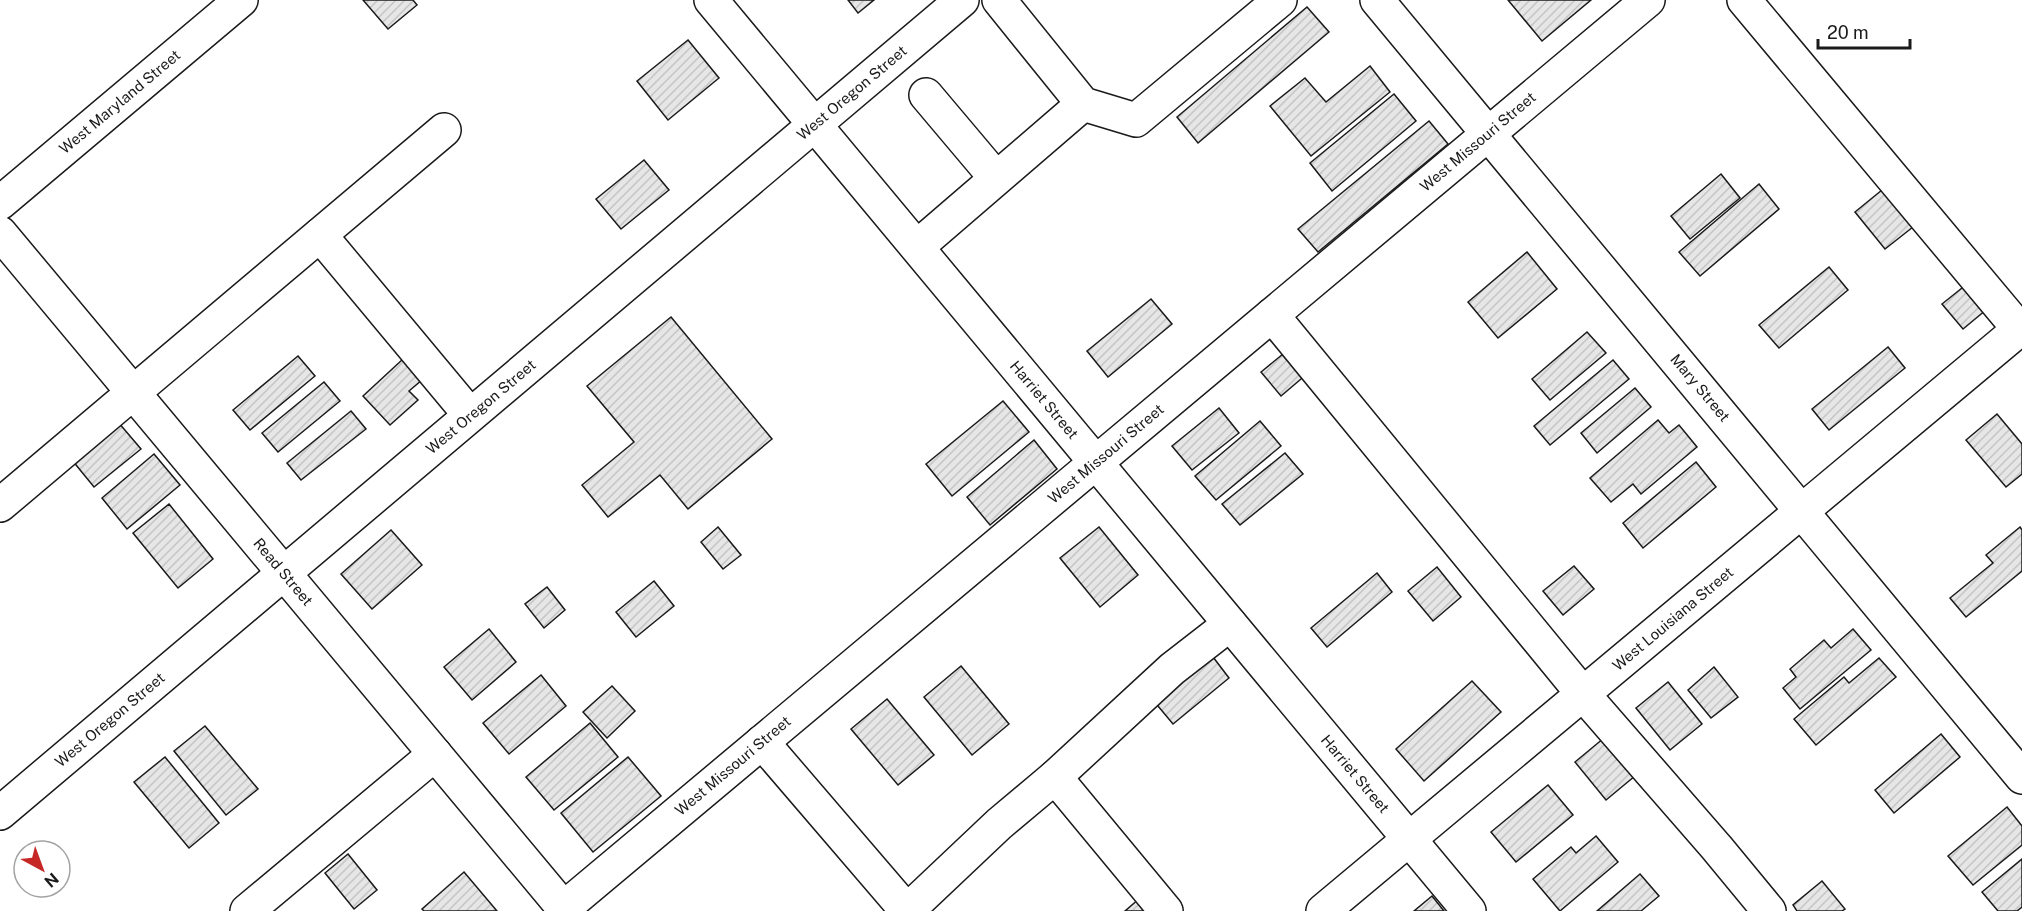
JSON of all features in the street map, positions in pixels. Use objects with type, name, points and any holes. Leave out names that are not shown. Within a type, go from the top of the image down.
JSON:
[{"type":"street","name":"West Maryland Street","points":[[0,203],[241,0]]},
{"type":"street","name":"Harriet Street","points":[[711,0],[1469,911]]},
{"type":"street","name":"West Oregon Street","points":[[0,813],[962,0]]},
{"type":"street","points":[[999,0],[1083,104],[1136,120],[1262,6]]},
{"type":"street","name":"Mary Street","points":[[1377,0],[1803,510],[2022,777]]},
{"type":"street","name":"West Missouri Street","points":[[565,910],[762,742],[1648,0]]},
{"type":"street","points":[[1744,0],[2020,328]]},
{"type":"street","points":[[926,95],[996,178]]},
{"type":"street","points":[[917,247],[1083,104]]},
{"type":"street","points":[[0,505],[444,130]]},
{"type":"street","name":"Read Street","points":[[0,233],[565,910]]},
{"type":"street","points":[[320,236],[470,415]]},
{"type":"street","points":[[1272,315],[1583,694],[1769,911]]},
{"type":"street","name":"West Louisiana Street","points":[[1323,911],[2020,328]]},
{"type":"street","points":[[762,742],[907,911],[999,824],[1055,777],[1172,669],[1230,624]]},
{"type":"street","points":[[247,911],[435,754]]},
{"type":"street","points":[[1055,777],[1166,911]]},
{"type":"building","points":[[363,0],[413,0],[417,5],[388,29]]},
{"type":"building","points":[[848,0],[874,0],[858,13]]},
{"type":"building","points":[[1508,0],[1591,0],[1542,41]]},
{"type":"building","points":[[1307,7],[1329,32],[1198,143],[1177,117]]},
{"type":"building","points":[[688,40],[719,78],[668,120],[637,81]]},
{"type":"building","points":[[1370,66],[1390,92],[1311,156],[1270,106],[1305,78],[1326,102]]},
{"type":"building","points":[[1394,94],[1416,121],[1332,191],[1310,163]]},
{"type":"building","points":[[1429,121],[1448,144],[1318,252],[1298,229]]},
{"type":"building","points":[[644,160],[669,190],[621,229],[596,199]]},
{"type":"building","points":[[1721,174],[1740,198],[1690,239],[1671,216]]},
{"type":"building","points":[[1759,184],[1779,209],[1700,276],[1679,252]]},
{"type":"building","points":[[1882,190],[1913,227],[1885,249],[1855,212]]},
{"type":"building","points":[[1527,252],[1557,289],[1498,338],[1468,302]]},
{"type":"building","points":[[1829,267],[1848,290],[1779,348],[1759,325]]},
{"type":"building","points":[[1972,280],[1992,305],[1963,329],[1942,304]]},
{"type":"building","points":[[1151,299],[1172,324],[1108,377],[1087,351]]},
{"type":"building","points":[[671,317],[772,439],[688,509],[660,475],[608,517],[582,485],[634,442],[587,386]]},
{"type":"building","points":[[1587,332],[1606,353],[1550,400],[1532,379]]},
{"type":"building","points":[[1294,345],[1314,368],[1281,396],[1261,372]]},
{"type":"building","points":[[1888,347],[1905,368],[1829,430],[1812,409]]},
{"type":"building","points":[[298,356],[315,376],[250,430],[233,410]]},
{"type":"building","points":[[403,359],[422,380],[409,391],[418,400],[390,425],[363,396]]},
{"type":"building","points":[[1613,360],[1629,379],[1550,445],[1534,426]]},
{"type":"building","points":[[324,382],[340,401],[278,452],[262,433]]},
{"type":"building","points":[[1635,388],[1651,407],[1597,453],[1581,433]]},
{"type":"building","points":[[1003,401],[1029,432],[952,496],[926,464]]},
{"type":"building","points":[[1219,408],[1239,433],[1192,470],[1172,446]]},
{"type":"building","points":[[351,411],[366,429],[301,480],[287,463]]},
{"type":"building","points":[[1997,414],[2022,444],[2022,474],[2006,487],[1966,440]]},
{"type":"building","points":[[1658,420],[1669,433],[1679,425],[1697,447],[1641,494],[1633,484],[1611,502],[1590,478]]},
{"type":"building","points":[[1260,421],[1281,446],[1216,500],[1195,476]]},
{"type":"building","points":[[118,422],[141,449],[94,487],[72,460]]},
{"type":"building","points":[[1034,440],[1057,469],[990,525],[967,497]]},
{"type":"building","points":[[1285,453],[1303,474],[1240,525],[1222,504]]},
{"type":"building","points":[[154,454],[180,485],[127,529],[102,498]]},
{"type":"building","points":[[1696,462],[1716,487],[1643,548],[1623,523]]},
{"type":"building","points":[[169,504],[213,559],[178,588],[133,533]]},
{"type":"building","points":[[718,527],[741,555],[723,569],[701,542]]},
{"type":"building","points":[[1099,527],[1138,575],[1100,607],[1060,558]]},
{"type":"building","points":[[2020,527],[2022,530],[2022,571],[1966,617],[1950,598],[1993,563],[1986,555]]},
{"type":"building","points":[[391,530],[422,565],[372,609],[341,574]]},
{"type":"building","points":[[1574,566],[1594,589],[1563,615],[1543,591]]},
{"type":"building","points":[[1437,567],[1461,597],[1433,621],[1408,591]]},
{"type":"building","points":[[1377,573],[1392,592],[1327,647],[1311,628]]},
{"type":"building","points":[[654,581],[674,606],[636,637],[616,612]]},
{"type":"building","points":[[547,587],[565,610],[544,628],[525,604]]},
{"type":"building","points":[[489,629],[516,662],[472,700],[444,667]]},
{"type":"building","points":[[1853,629],[1871,650],[1800,709],[1783,688],[1796,677],[1790,669],[1824,640],[1831,648]]},
{"type":"building","points":[[1210,653],[1229,678],[1173,724],[1153,700]]},
{"type":"building","points":[[1879,658],[1896,677],[1816,745],[1794,719],[1844,677],[1849,683]]},
{"type":"building","points":[[961,666],[1009,724],[972,755],[924,697]]},
{"type":"building","points":[[1714,667],[1738,697],[1711,718],[1688,690]]},
{"type":"building","points":[[541,675],[566,706],[509,754],[483,723]]},
{"type":"building","points":[[1472,681],[1501,712],[1424,781],[1396,749]]},
{"type":"building","points":[[1668,682],[1702,724],[1670,750],[1636,708]]},
{"type":"building","points":[[612,686],[635,711],[607,738],[583,712]]},
{"type":"building","points":[[887,699],[934,755],[898,785],[851,729]]},
{"type":"building","points":[[590,723],[618,757],[554,810],[526,777]]},
{"type":"building","points":[[205,726],[258,789],[226,815],[174,751]]},
{"type":"building","points":[[1610,733],[1641,771],[1606,800],[1575,762]]},
{"type":"building","points":[[1941,734],[1960,757],[1894,813],[1875,790]]},
{"type":"building","points":[[165,757],[219,823],[189,848],[134,782]]},
{"type":"building","points":[[628,757],[661,796],[593,852],[561,813]]},
{"type":"building","points":[[1548,785],[1573,815],[1516,862],[1491,832]]},
{"type":"building","points":[[2007,807],[2022,826],[2022,845],[1973,885],[1948,856]]},
{"type":"building","points":[[1596,836],[1618,862],[1560,911],[1533,879],[1571,847],[1576,853]]},
{"type":"building","points":[[348,854],[377,890],[354,909],[325,873]]},
{"type":"building","points":[[2022,859],[2022,907],[2017,911],[1998,911],[1982,892]]},
{"type":"building","points":[[464,872],[497,911],[424,911],[422,909]]},
{"type":"building","points":[[1640,874],[1659,896],[1641,911],[1597,911]]},
{"type":"building","points":[[1822,881],[1845,909],[1842,911],[1797,911],[1793,905]]},
{"type":"building","points":[[1432,896],[1444,911],[1414,911]]},
{"type":"building","points":[[1140,898],[1151,911],[1125,911]]}]
